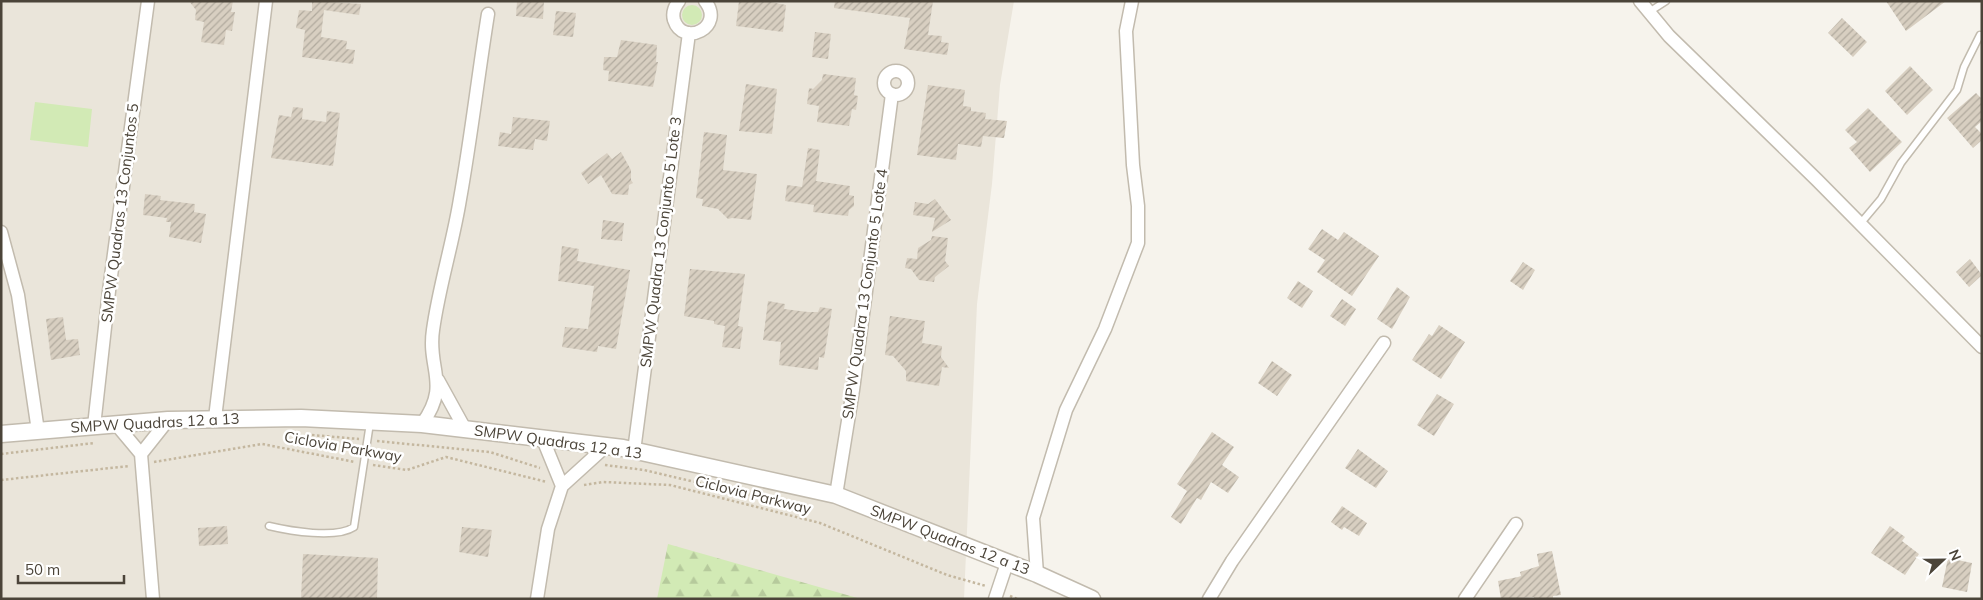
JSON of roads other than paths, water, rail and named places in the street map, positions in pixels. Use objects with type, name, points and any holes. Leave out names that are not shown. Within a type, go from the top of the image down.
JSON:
[{"type":"street","name":"SMPW Quadras 13 Conjuntos 5","points":[[94,426],[109,291],[148,1]]},
{"type":"street","points":[[215,418],[266,1]]},
{"type":"street","points":[[680,1],[674,10],[675,22],[678,27],[689,33],[701,31],[709,23],[710,11],[705,1]]},
{"type":"street","points":[[1037,574],[1033,518],[1060,428],[1066,410],[1105,329],[1138,243],[1138,206],[1133,165],[1126,31],[1132,1]]},
{"type":"street","points":[[1640,1],[1669,36],[1982,347]]},
{"type":"street","points":[[422,424],[431,412],[437,397],[438,380],[432,332],[460,200],[488,14]]},
{"type":"street","name":"SMPW Quadra 13 Conjunto 5 Lote 3","points":[[634,451],[689,33]]},
{"type":"street","name":"SMPW Quadra 13 Conjunto 5 Lote 4","points":[[836,495],[892,94]]},
{"type":"street","points":[[1,232],[18,295],[38,431]]},
{"type":"street","points":[[1210,599],[1232,561],[1384,343]]},
{"type":"street","points":[[438,380],[465,429]]},
{"type":"street","name":"SMPW Quadras 12 a 13","points":[[1,434],[115,423],[215,418],[422,424],[606,446],[836,495],[1037,574],[1092,599]]},
{"type":"street","points":[[141,460],[168,420]]},
{"type":"street","points":[[115,423],[141,460],[153,599]]},
{"type":"street","points":[[542,437],[562,486]]},
{"type":"street","points":[[537,599],[548,529],[562,486],[606,446]]},
{"type":"street","points":[[1465,599],[1516,524]]},
{"type":"street","points":[[996,595],[1007,562]]},
{"type":"lane","points":[[1650,12],[1666,1]]},
{"type":"lane","points":[[1860,224],[1881,200],[1901,163],[1953,96],[1980,35]]},
{"type":"lane","points":[[269,526],[289,531],[347,531],[354,527],[370,422]]}]
